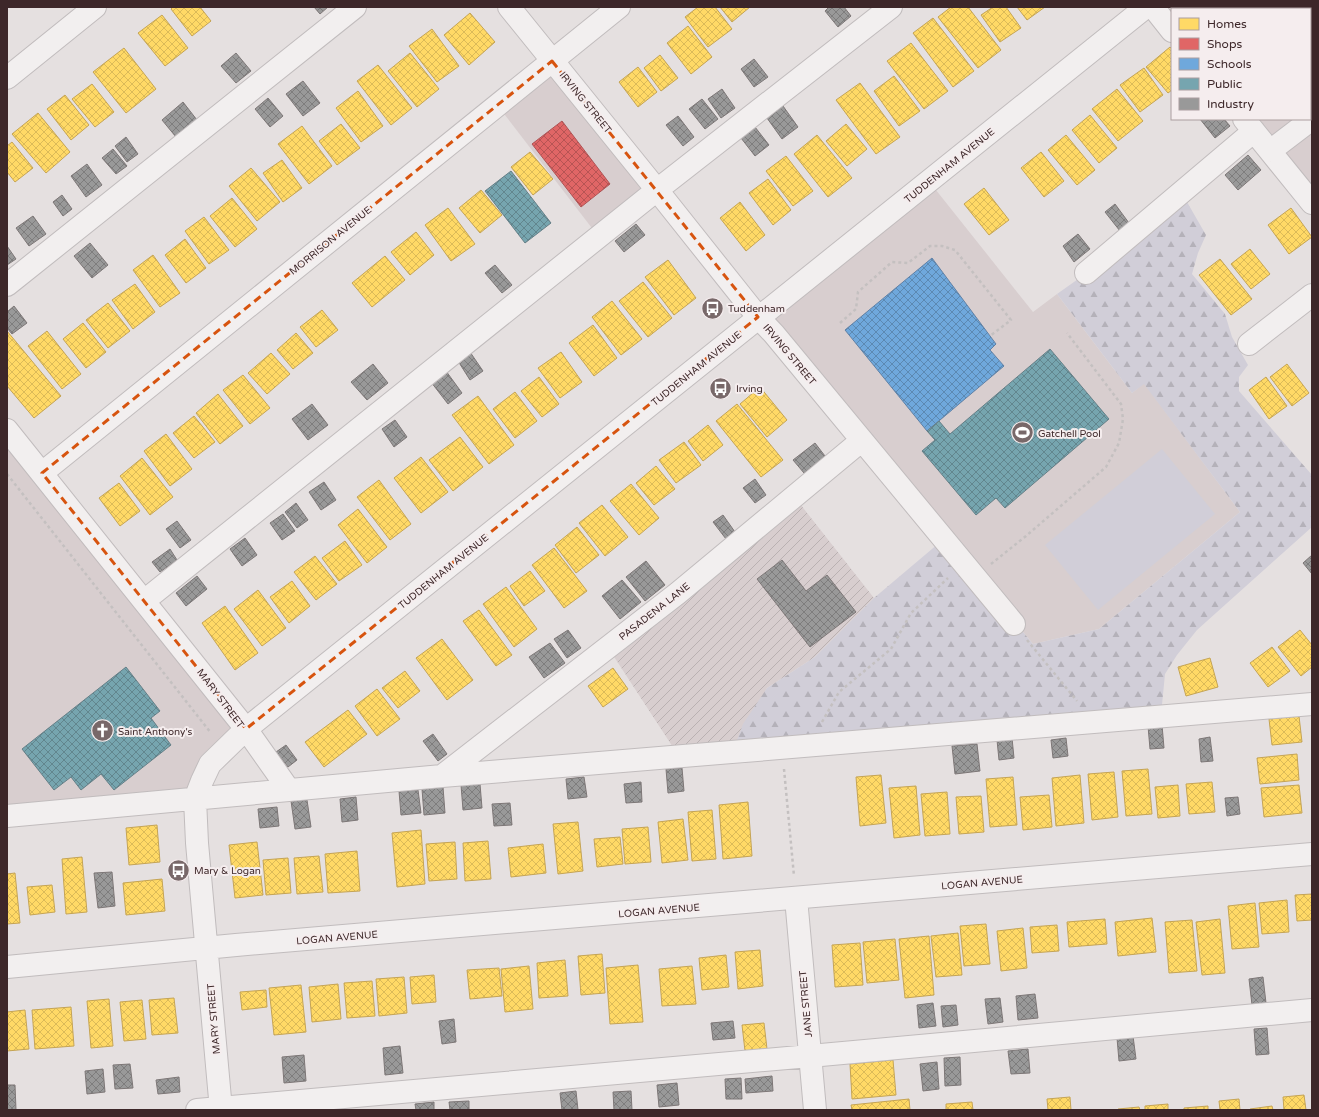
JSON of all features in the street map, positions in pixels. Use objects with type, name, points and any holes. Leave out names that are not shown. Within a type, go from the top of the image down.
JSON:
[{"type":"street","points":[[7,78],[95,7]]},
{"type":"street","points":[[7,285],[355,7]]},
{"type":"street","name":"IRVING STREET","points":[[509,7],[658,190],[758,317],[774,334],[1014,624]]},
{"type":"street","name":"MORRISON AVENUE","points":[[42,473],[619,7]]},
{"type":"street","points":[[144,601],[658,190],[891,7]]},
{"type":"street","name":"TUDDENHAM AVENUE","points":[[246,729],[1146,7]]},
{"type":"street","points":[[1153,7],[1171,30]]},
{"type":"street","points":[[1270,151],[1311,120]]},
{"type":"street","points":[[1086,273],[1249,125],[1312,203]]},
{"type":"street","points":[[1249,344],[1312,295]]},
{"type":"street","name":"MARY STREET","points":[[7,430],[246,729],[210,764],[195,799],[197,843],[221,1109]]},
{"type":"street","name":"PASADENA LANE","points":[[442,776],[678,593],[861,441]]},
{"type":"street","points":[[7,816],[442,776],[1312,704]]},
{"type":"street","points":[[246,729],[289,790]]},
{"type":"street","name":"LOGAN AVENUE","points":[[7,967],[207,948],[1312,854]]},
{"type":"street","name":"JANE STREET","points":[[796,898],[814,1110]]},
{"type":"street","points":[[197,1110],[1312,1010]]},
{"type":"path","points":[[840,323],[856,309],[858,292],[892,262],[908,262],[930,246],[942,246],[955,250],[1011,320],[990,336]]},
{"type":"path","points":[[807,746],[839,692],[891,649],[911,614],[969,570],[1026,536],[1106,467],[1118,443],[1123,419],[1121,404],[1067,333]]},
{"type":"path","points":[[7,474],[224,749]]},
{"type":"path","points":[[1014,624],[1095,722]]},
{"type":"path","points":[[782,748],[796,898]]},
{"type":"highlighted area","points":[[552,61],[758,317],[246,729],[42,473]]},
{"type":"shaded area","points":[[552,63],[656,189],[598,236],[498,106]]},
{"type":"shaded area","points":[[1312,71],[1312,206],[1254,120],[1311,120]]},
{"type":"shaded area","points":[[928,180],[1033,312],[1057,294],[1132,393],[1144,383],[1240,512],[1099,629],[1033,644],[759,315]]},
{"type":"shaded area","points":[[7,433],[244,729],[194,797],[7,815]]},
{"type":"shaded area","points":[[793,495],[874,598],[815,657],[767,688],[733,751],[678,755],[607,646]]},
{"type":"green space","points":[[1187,202],[1206,235],[1198,253],[1192,274],[1225,314],[1232,337],[1248,365],[1239,377],[1239,391],[1312,475],[1312,527],[1197,630],[1177,655],[1165,674],[1161,715],[733,751],[743,724],[767,688],[815,657],[874,598],[945,538],[1033,644],[1099,629],[1240,512],[1144,384],[1132,393],[1057,294]]},
{"type":"green space","points":[[1162,449],[1215,514],[1098,610],[1045,545]]},
{"type":"building: Homes","points":[[173,7],[200,7],[211,21],[192,36],[171,9]]},
{"type":"building: Homes","points":[[698,7],[715,7],[732,29],[708,47],[685,17]]},
{"type":"building: Homes","points":[[720,7],[750,7],[732,22]]},
{"type":"building: Homes","points":[[951,7],[968,7],[1001,50],[978,68],[938,17]]},
{"type":"building: Homes","points":[[993,7],[1006,7],[1021,28],[1000,42],[981,15]]},
{"type":"building: Homes","points":[[1017,7],[1045,7],[1027,20]]},
{"type":"building: Homes","points":[[470,13],[495,42],[469,65],[444,35]]},
{"type":"building: Homes","points":[[162,15],[188,48],[165,66],[138,33]]},
{"type":"building: Homes","points":[[933,18],[974,71],[953,87],[913,33]]},
{"type":"building: Homes","points":[[688,26],[712,57],[691,74],[667,43]]},
{"type":"building: Homes","points":[[432,29],[459,66],[437,82],[409,46]]},
{"type":"building: Homes","points":[[911,43],[948,91],[924,109],[887,61]]},
{"type":"building: Homes","points":[[1170,47],[1171,91],[1168,93],[1146,67]]},
{"type":"building: Homes","points":[[124,48],[156,89],[126,113],[93,72]]},
{"type":"building: Homes","points":[[410,53],[439,89],[417,107],[388,71]]},
{"type":"building: Homes","points":[[660,55],[678,78],[661,91],[644,68]]},
{"type":"building: Homes","points":[[378,65],[412,108],[391,125],[357,81]]},
{"type":"building: Homes","points":[[638,67],[657,92],[638,107],[619,82]]},
{"type":"building: Homes","points":[[1144,68],[1163,95],[1140,112],[1120,85]]},
{"type":"building: Homes","points":[[894,76],[920,111],[899,126],[874,91]]},
{"type":"building: Homes","points":[[860,83],[900,137],[876,154],[836,100]]},
{"type":"building: Homes","points":[[92,84],[114,112],[95,127],[72,99]]},
{"type":"building: Homes","points":[[1117,89],[1143,121],[1118,141],[1092,109]]},
{"type":"building: Homes","points":[[358,91],[383,126],[361,142],[336,108]]},
{"type":"building: Homes","points":[[65,95],[89,125],[71,140],[47,109]]},
{"type":"building: Homes","points":[[38,113],[70,152],[46,173],[12,134]]},
{"type":"building: Homes","points":[[1090,115],[1117,148],[1099,163],[1072,130]]},
{"type":"building: Homes","points":[[341,124],[360,148],[337,165],[319,141]]},
{"type":"building: Homes","points":[[846,124],[867,149],[847,166],[826,141]]},
{"type":"building: Homes","points":[[302,126],[332,166],[309,184],[278,144]]},
{"type":"building: Homes","points":[[817,135],[852,178],[828,197],[794,154]]},
{"type":"building: Homes","points":[[1066,135],[1095,170],[1077,185],[1048,150]]},
{"type":"building: Homes","points":[[12,142],[33,168],[15,182],[7,172],[7,146]]},
{"type":"building: Homes","points":[[530,152],[553,179],[533,195],[511,167]]},
{"type":"building: Homes","points":[[1041,152],[1064,181],[1044,197],[1021,168]]},
{"type":"building: Homes","points":[[786,156],[813,191],[793,206],[766,171]]},
{"type":"building: Homes","points":[[282,160],[302,188],[283,202],[263,173]]},
{"type":"building: Homes","points":[[251,168],[280,202],[257,221],[229,186]]},
{"type":"building: Homes","points":[[768,179],[791,210],[773,225],[749,193]]},
{"type":"building: Homes","points":[[984,188],[1009,220],[989,235],[964,204]]},
{"type":"building: Homes","points":[[481,190],[502,215],[480,233],[459,208]]},
{"type":"building: Homes","points":[[232,198],[257,229],[235,247],[210,216]]},
{"type":"building: Homes","points":[[740,202],[765,235],[746,251],[720,218]]},
{"type":"building: Homes","points":[[448,208],[475,244],[451,261],[425,225]]},
{"type":"building: Homes","points":[[1291,208],[1312,237],[1289,254],[1268,225]]},
{"type":"building: Homes","points":[[204,217],[229,250],[209,264],[185,231]]},
{"type":"building: Homes","points":[[416,232],[434,255],[410,275],[391,252]]},
{"type":"building: Homes","points":[[185,239],[206,268],[186,283],[165,255]]},
{"type":"building: Homes","points":[[1250,249],[1270,274],[1251,289],[1231,264]]},
{"type":"building: Homes","points":[[153,255],[180,293],[160,307],[133,270]]},
{"type":"building: Homes","points":[[385,256],[405,280],[372,307],[352,283]]},
{"type":"building: Homes","points":[[1220,259],[1252,299],[1231,315],[1199,275]]},
{"type":"building: Homes","points":[[668,260],[696,298],[674,315],[645,277]]},
{"type":"building: Homes","points":[[643,282],[672,318],[648,337],[619,301]]},
{"type":"building: Homes","points":[[135,284],[155,312],[133,329],[112,300]]},
{"type":"building: Homes","points":[[612,301],[642,339],[621,355],[592,317]]},
{"type":"building: Homes","points":[[108,303],[130,331],[108,348],[86,320]]},
{"type":"building: Homes","points":[[322,310],[338,330],[316,347],[300,327]]},
{"type":"building: Homes","points":[[83,323],[106,352],[86,368],[63,339]]},
{"type":"building: Homes","points":[[593,325],[617,358],[594,376],[569,343]]},
{"type":"building: Homes","points":[[7,331],[61,396],[34,418],[7,386]]},
{"type":"building: Homes","points":[[47,331],[81,374],[62,389],[28,346]]},
{"type":"building: Homes","points":[[296,333],[313,353],[293,369],[277,350]]},
{"type":"building: Homes","points":[[561,352],[582,382],[560,398],[538,368]]},
{"type":"building: Homes","points":[[271,353],[290,374],[267,394],[248,373]]},
{"type":"building: Homes","points":[[1287,364],[1309,393],[1292,406],[1270,377]]},
{"type":"building: Homes","points":[[243,375],[270,408],[250,424],[223,390]]},
{"type":"building: Homes","points":[[539,377],[559,404],[542,417],[521,391]]},
{"type":"building: Homes","points":[[1266,377],[1287,406],[1269,419],[1249,390]]},
{"type":"building: Homes","points":[[760,387],[787,420],[767,437],[740,404]]},
{"type":"building: Homes","points":[[515,392],[537,421],[515,438],[493,409]]},
{"type":"building: Homes","points":[[218,394],[243,426],[220,444],[196,413]]},
{"type":"building: Homes","points":[[478,396],[514,445],[489,464],[452,415]]},
{"type":"building: Homes","points":[[737,404],[783,460],[761,477],[716,421]]},
{"type":"building: Homes","points":[[194,416],[215,442],[194,458],[173,433]]},
{"type":"building: Homes","points":[[708,425],[723,445],[703,461],[688,441]]},
{"type":"building: Homes","points":[[166,434],[192,469],[170,486],[144,451]]},
{"type":"building: Homes","points":[[460,437],[483,467],[453,491],[429,460]]},
{"type":"building: Homes","points":[[684,442],[701,465],[676,483],[659,460]]},
{"type":"building: Homes","points":[[421,457],[448,492],[421,513],[394,478]]},
{"type":"building: Homes","points":[[142,458],[173,497],[150,515],[120,476]]},
{"type":"building: Homes","points":[[656,466],[675,489],[654,505],[636,483]]},
{"type":"building: Homes","points":[[379,480],[411,524],[390,540],[357,497]]},
{"type":"building: Homes","points":[[119,483],[140,511],[120,526],[99,498]]},
{"type":"building: Homes","points":[[631,484],[659,518],[639,535],[610,501]]},
{"type":"building: Homes","points":[[602,505],[628,537],[605,556],[579,523]]},
{"type":"building: Homes","points":[[358,509],[387,547],[367,563],[338,525]]},
{"type":"building: Homes","points":[[577,527],[599,555],[576,573],[555,545]]},
{"type":"building: Homes","points":[[345,541],[362,565],[339,581],[322,558]]},
{"type":"building: Homes","points":[[554,548],[587,591],[564,608],[532,565]]},
{"type":"building: Homes","points":[[315,556],[337,584],[316,600],[294,572]]},
{"type":"building: Homes","points":[[530,571],[545,591],[524,606],[510,586]]},
{"type":"building: Homes","points":[[292,581],[310,606],[289,623],[270,597]]},
{"type":"building: Homes","points":[[506,587],[537,629],[514,647],[483,604]]},
{"type":"building: Homes","points":[[258,590],[286,628],[262,646],[234,609]]},
{"type":"building: Homes","points":[[225,606],[258,653],[235,670],[202,623]]},
{"type":"building: Homes","points":[[479,610],[512,655],[496,666],[463,621]]},
{"type":"building: Homes","points":[[1300,630],[1312,645],[1312,667],[1301,676],[1278,647]]},
{"type":"building: Homes","points":[[442,639],[473,680],[447,700],[416,658]]},
{"type":"building: Homes","points":[[1272,647],[1290,671],[1268,687],[1250,663]]},
{"type":"building: Homes","points":[[1210,658],[1218,687],[1186,696],[1178,667]]},
{"type":"building: Homes","points":[[613,668],[628,689],[603,707],[588,686]]},
{"type":"building: Homes","points":[[405,671],[420,691],[398,708],[382,688]]},
{"type":"building: Homes","points":[[377,689],[400,719],[377,736],[355,706]]},
{"type":"building: Homes","points":[[348,710],[367,734],[324,767],[305,742]]},
{"type":"building: Homes","points":[[1299,716],[1302,742],[1272,745],[1269,719]]},
{"type":"building: Homes","points":[[1297,754],[1299,780],[1260,784],[1257,758]]},
{"type":"building: Homes","points":[[1148,769],[1152,814],[1126,816],[1122,771]]},
{"type":"building: Homes","points":[[1114,772],[1118,817],[1092,820],[1088,774]]},
{"type":"building: Homes","points":[[881,775],[886,823],[860,826],[856,777]]},
{"type":"building: Homes","points":[[1080,775],[1084,823],[1056,826],[1052,778]]},
{"type":"building: Homes","points":[[1013,777],[1017,825],[990,827],[986,779]]},
{"type":"building: Homes","points":[[1212,782],[1215,812],[1189,814],[1186,784]]},
{"type":"building: Homes","points":[[1178,785],[1180,816],[1158,818],[1155,787]]},
{"type":"building: Homes","points":[[1299,785],[1302,813],[1264,817],[1261,788]]},
{"type":"building: Homes","points":[[916,786],[920,835],[894,838],[889,788]]},
{"type":"building: Homes","points":[[947,792],[950,834],[925,836],[921,794]]},
{"type":"building: Homes","points":[[1049,795],[1052,827],[1023,830],[1020,797]]},
{"type":"building: Homes","points":[[981,796],[984,832],[959,834],[956,797]]},
{"type":"building: Homes","points":[[748,802],[752,856],[723,859],[719,805]]},
{"type":"building: Homes","points":[[712,810],[716,859],[692,861],[688,812]]},
{"type":"building: Homes","points":[[683,819],[688,860],[662,863],[658,822]]},
{"type":"building: Homes","points":[[578,822],[583,871],[558,874],[553,824]]},
{"type":"building: Homes","points":[[157,825],[160,862],[129,865],[126,828]]},
{"type":"building: Homes","points":[[648,827],[651,862],[625,864],[622,829]]},
{"type":"building: Homes","points":[[421,830],[425,884],[397,887],[392,833]]},
{"type":"building: Homes","points":[[620,837],[623,864],[597,867],[594,839]]},
{"type":"building: Homes","points":[[488,841],[491,879],[465,881],[463,843]]},
{"type":"building: Homes","points":[[257,842],[263,895],[235,898],[229,845]]},
{"type":"building: Homes","points":[[455,842],[457,879],[429,881],[426,844]]},
{"type":"building: Homes","points":[[543,844],[546,873],[511,877],[508,848]]},
{"type":"building: Homes","points":[[357,851],[360,891],[328,893],[325,854]]},
{"type":"building: Homes","points":[[319,856],[323,892],[297,894],[294,858]]},
{"type":"building: Homes","points":[[82,857],[87,912],[66,914],[62,859]]},
{"type":"building: Homes","points":[[288,858],[291,893],[266,895],[263,860]]},
{"type":"building: Homes","points":[[15,873],[20,923],[7,924],[7,874]]},
{"type":"building: Homes","points":[[162,879],[165,911],[126,915],[123,883]]},
{"type":"building: Homes","points":[[52,885],[55,912],[30,915],[27,887]]},
{"type":"building: Homes","points":[[1312,894],[1312,920],[1297,921],[1295,895]]},
{"type":"building: Homes","points":[[1287,900],[1289,932],[1262,934],[1259,903]]},
{"type":"building: Homes","points":[[1255,903],[1259,947],[1232,949],[1228,906]]},
{"type":"building: Homes","points":[[1152,918],[1156,952],[1118,956],[1115,922]]},
{"type":"building: Homes","points":[[1105,919],[1107,944],[1069,947],[1067,922]]},
{"type":"building: Homes","points":[[1220,919],[1225,973],[1202,975],[1196,922]]},
{"type":"building: Homes","points":[[1192,920],[1197,971],[1169,973],[1165,922]]},
{"type":"building: Homes","points":[[986,924],[990,964],[964,966],[960,926]]},
{"type":"building: Homes","points":[[1057,925],[1059,951],[1032,953],[1030,927]]},
{"type":"building: Homes","points":[[1023,928],[1027,968],[1001,971],[997,931]]},
{"type":"building: Homes","points":[[958,933],[962,975],[936,977],[931,936]]},
{"type":"building: Homes","points":[[929,936],[934,995],[905,998],[899,939]]},
{"type":"building: Homes","points":[[895,939],[899,980],[867,983],[863,942]]},
{"type":"building: Homes","points":[[860,943],[863,985],[835,987],[832,945]]},
{"type":"building: Homes","points":[[760,950],[763,986],[738,989],[735,952]]},
{"type":"building: Homes","points":[[602,954],[605,993],[581,995],[578,956]]},
{"type":"building: Homes","points":[[726,955],[729,987],[702,990],[699,958]]},
{"type":"building: Homes","points":[[565,960],[568,996],[539,998],[537,963]]},
{"type":"building: Homes","points":[[638,965],[643,1022],[610,1024],[606,968]]},
{"type":"building: Homes","points":[[529,966],[533,1009],[505,1012],[501,969]]},
{"type":"building: Homes","points":[[692,966],[696,1004],[662,1006],[659,969]]},
{"type":"building: Homes","points":[[499,968],[502,996],[470,999],[467,970]]},
{"type":"building: Homes","points":[[434,975],[436,1002],[412,1004],[410,977]]},
{"type":"building: Homes","points":[[404,977],[407,1013],[379,1016],[376,979]]},
{"type":"building: Homes","points":[[372,981],[375,1016],[347,1018],[344,983]]},
{"type":"building: Homes","points":[[338,984],[341,1019],[312,1022],[309,987]]},
{"type":"building: Homes","points":[[301,985],[306,1032],[274,1035],[269,988]]},
{"type":"building: Homes","points":[[266,990],[267,1007],[242,1010],[240,992]]},
{"type":"building: Homes","points":[[174,998],[178,1033],[152,1035],[149,1000]]},
{"type":"building: Homes","points":[[109,999],[113,1046],[91,1048],[87,1001]]},
{"type":"building: Homes","points":[[142,1000],[146,1039],[124,1041],[120,1002]]},
{"type":"building: Homes","points":[[71,1007],[74,1046],[35,1049],[32,1010]]},
{"type":"building: Homes","points":[[25,1010],[29,1049],[7,1051],[7,1012]]},
{"type":"building: Homes","points":[[764,1023],[767,1049],[745,1051],[742,1025]]},
{"type":"building: Homes","points":[[893,1060],[896,1095],[852,1099],[850,1064]]},
{"type":"building: Homes","points":[[1304,1095],[1306,1110],[1284,1110],[1283,1097]]},
{"type":"building: Homes","points":[[1070,1097],[1071,1110],[1048,1110],[1047,1099]]},
{"type":"building: Homes","points":[[909,1099],[910,1110],[852,1110],[851,1105]]},
{"type":"building: Homes","points":[[1239,1099],[1240,1110],[1220,1110],[1219,1101]]},
{"type":"building: Homes","points":[[972,1102],[973,1110],[946,1110],[946,1104]]},
{"type":"building: Homes","points":[[1168,1104],[1168,1110],[1145,1110],[1145,1106]]},
{"type":"building: Homes","points":[[1208,1106],[1208,1110],[1184,1110],[1184,1108]]},
{"type":"building: Homes","points":[[1272,1106],[1273,1110],[1250,1110],[1250,1109]]},
{"type":"building: Homes","points":[[1139,1107],[1140,1110],[1118,1110],[1118,1109]]},
{"type":"building: Shops","points":[[562,121],[610,184],[581,207],[532,144]]},
{"type":"building: Schools","points":[[932,258],[996,344],[990,350],[1004,366],[927,431],[845,330]]},
{"type":"building: Public","points":[[511,171],[551,223],[525,243],[485,191]]},
{"type":"building: Public","name":"Gatchell Pool","points":[[1050,349],[1109,419],[1005,508],[996,498],[976,515],[922,451],[935,440],[927,431],[939,421],[950,434]]},
{"type":"building: Public","name":"Saint Anthony's","points":[[126,667],[160,711],[151,718],[171,745],[114,790],[101,774],[81,790],[71,777],[54,790],[22,749]]},
{"type":"building: Industry","points":[[314,7],[328,7],[320,14]]},
{"type":"building: Industry","points":[[829,7],[844,7],[851,16],[838,27],[825,11]]},
{"type":"building: Industry","points":[[236,53],[251,71],[236,83],[221,66]]},
{"type":"building: Industry","points":[[754,59],[768,77],[754,87],[741,69]]},
{"type":"building: Industry","points":[[303,81],[320,103],[303,116],[286,94]]},
{"type":"building: Industry","points":[[722,89],[735,108],[721,118],[708,99]]},
{"type":"building: Industry","points":[[268,98],[283,116],[270,127],[255,109]]},
{"type":"building: Industry","points":[[702,99],[718,119],[705,129],[689,109]]},
{"type":"building: Industry","points":[[183,102],[197,120],[176,137],[162,120]]},
{"type":"building: Industry","points":[[783,106],[798,127],[782,139],[767,118]]},
{"type":"building: Industry","points":[[678,116],[694,137],[683,146],[666,125]]},
{"type":"building: Industry","points":[[1201,120],[1225,120],[1230,126],[1215,138]]},
{"type":"building: Industry","points":[[755,127],[769,145],[755,156],[741,138]]},
{"type":"building: Industry","points":[[126,137],[138,154],[127,162],[115,146]]},
{"type":"building: Industry","points":[[113,149],[127,166],[116,174],[102,158]]},
{"type":"building: Industry","points":[[1248,155],[1261,170],[1238,190],[1225,175]]},
{"type":"building: Industry","points":[[87,164],[102,185],[86,197],[71,176]]},
{"type":"building: Industry","points":[[62,195],[72,209],[63,216],[53,202]]},
{"type":"building: Industry","points":[[1115,204],[1129,223],[1120,231],[1105,212]]},
{"type":"building: Industry","points":[[33,216],[46,234],[29,246],[16,228]]},
{"type":"building: Industry","points":[[636,224],[645,235],[624,252],[615,241]]},
{"type":"building: Industry","points":[[1078,234],[1090,249],[1074,262],[1063,246]]},
{"type":"building: Industry","points":[[90,243],[108,265],[92,278],[74,256]]},
{"type":"building: Industry","points":[[7,246],[16,259],[7,265]]},
{"type":"building: Industry","points":[[495,265],[512,285],[502,293],[485,273]]},
{"type":"building: Industry","points":[[14,306],[27,323],[12,334],[7,328],[7,312]]},
{"type":"building: Industry","points":[[470,352],[483,371],[470,380],[458,361]]},
{"type":"building: Industry","points":[[373,364],[388,383],[367,400],[351,382]]},
{"type":"building: Industry","points":[[446,371],[462,393],[448,404],[431,382]]},
{"type":"building: Industry","points":[[312,404],[328,425],[308,440],[292,419]]},
{"type":"building: Industry","points":[[395,420],[407,437],[394,447],[382,429]]},
{"type":"building: Industry","points":[[815,443],[825,456],[804,473],[793,460]]},
{"type":"building: Industry","points":[[755,479],[766,495],[755,503],[743,488]]},
{"type":"building: Industry","points":[[324,482],[336,500],[321,510],[309,492]]},
{"type":"building: Industry","points":[[296,503],[308,520],[297,528],[285,512]]},
{"type":"building: Industry","points":[[283,514],[295,531],[282,540],[270,523]]},
{"type":"building: Industry","points":[[723,515],[735,532],[726,539],[713,522]]},
{"type":"building: Industry","points":[[177,521],[191,540],[180,548],[166,529]]},
{"type":"building: Industry","points":[[245,538],[257,555],[242,566],[230,549]]},
{"type":"building: Industry","points":[[170,549],[177,560],[160,572],[152,562]]},
{"type":"building: Industry","points":[[1312,555],[1312,574],[1303,563]]},
{"type":"building: Industry","points":[[782,560],[806,591],[827,575],[856,612],[810,647],[757,579]]},
{"type":"building: Industry","points":[[646,561],[665,585],[645,601],[626,577]]},
{"type":"building: Industry","points":[[197,576],[207,589],[186,606],[176,593]]},
{"type":"building: Industry","points":[[622,580],[641,602],[620,619],[602,596]]},
{"type":"building: Industry","points":[[568,630],[581,648],[567,658],[554,639]]},
{"type":"building: Industry","points":[[550,643],[565,663],[544,678],[529,657]]},
{"type":"building: Industry","points":[[1162,725],[1164,748],[1150,749],[1148,726]]},
{"type":"building: Industry","points":[[433,734],[447,754],[438,761],[423,741]]},
{"type":"building: Industry","points":[[1210,737],[1213,761],[1201,762],[1199,739]]},
{"type":"building: Industry","points":[[1012,738],[1014,758],[999,760],[997,740]]},
{"type":"building: Industry","points":[[1066,738],[1068,756],[1053,758],[1051,740]]},
{"type":"building: Industry","points":[[977,744],[980,771],[955,774],[952,746]]},
{"type":"building: Industry","points":[[286,745],[297,760],[288,767],[276,752]]},
{"type":"building: Industry","points":[[682,768],[684,791],[668,793],[666,769]]},
{"type":"building: Industry","points":[[584,777],[587,797],[568,799],[566,779]]},
{"type":"building: Industry","points":[[641,782],[642,802],[626,803],[624,784]]},
{"type":"building: Industry","points":[[480,784],[482,808],[463,810],[461,785]]},
{"type":"building: Industry","points":[[443,787],[445,813],[424,815],[422,789]]},
{"type":"building: Industry","points":[[418,790],[421,813],[401,815],[399,791]]},
{"type":"building: Industry","points":[[356,797],[358,820],[342,822],[340,799]]},
{"type":"building: Industry","points":[[1238,797],[1240,814],[1227,816],[1225,798]]},
{"type":"building: Industry","points":[[307,800],[311,827],[295,829],[291,801]]},
{"type":"building: Industry","points":[[510,803],[512,825],[494,826],[492,804]]},
{"type":"building: Industry","points":[[277,807],[279,826],[260,828],[258,809]]},
{"type":"building: Industry","points":[[112,872],[115,906],[98,908],[94,873]]},
{"type":"building: Industry","points":[[1263,977],[1266,1003],[1252,1005],[1249,979]]},
{"type":"building: Industry","points":[[1035,994],[1038,1018],[1018,1020],[1016,996]]},
{"type":"building: Industry","points":[[1000,998],[1003,1022],[988,1024],[985,999]]},
{"type":"building: Industry","points":[[933,1003],[936,1026],[919,1028],[917,1005]]},
{"type":"building: Industry","points":[[956,1005],[958,1025],[943,1027],[941,1006]]},
{"type":"building: Industry","points":[[454,1019],[456,1042],[442,1044],[439,1021]]},
{"type":"building: Industry","points":[[733,1021],[735,1038],[713,1040],[711,1023]]},
{"type":"building: Industry","points":[[1267,1028],[1269,1054],[1256,1055],[1254,1029]]},
{"type":"building: Industry","points":[[1133,1036],[1136,1059],[1119,1061],[1117,1038]]},
{"type":"building: Industry","points":[[400,1046],[403,1073],[385,1075],[383,1048]]},
{"type":"building: Industry","points":[[1028,1049],[1030,1073],[1011,1074],[1008,1051]]},
{"type":"building: Industry","points":[[304,1055],[306,1081],[284,1083],[282,1057]]},
{"type":"building: Industry","points":[[960,1057],[961,1085],[945,1086],[944,1058]]},
{"type":"building: Industry","points":[[937,1062],[939,1089],[923,1091],[920,1064]]},
{"type":"building: Industry","points":[[130,1064],[133,1088],[115,1089],[113,1065]]},
{"type":"building: Industry","points":[[103,1069],[105,1092],[87,1094],[85,1071]]},
{"type":"building: Industry","points":[[772,1076],[773,1091],[746,1093],[745,1079]]},
{"type":"building: Industry","points":[[179,1077],[180,1092],[158,1094],[156,1080]]},
{"type":"building: Industry","points":[[741,1078],[742,1099],[726,1099],[725,1079]]},
{"type":"building: Industry","points":[[677,1083],[679,1105],[659,1107],[657,1085]]},
{"type":"building: Industry","points":[[7,1085],[15,1085],[16,1110],[7,1110]]},
{"type":"building: Industry","points":[[576,1091],[578,1110],[562,1110],[560,1093]]},
{"type":"building: Industry","points":[[631,1091],[632,1110],[614,1110],[613,1092]]},
{"type":"building: Industry","points":[[469,1101],[469,1110],[450,1110],[449,1102]]},
{"type":"building: Industry","points":[[434,1102],[434,1110],[416,1110],[415,1104]]},
{"type":"place","name":"Tuddenham","points":[[713,308]]},
{"type":"place","name":"Irving","points":[[721,388]]},
{"type":"place","name":"Gatchell Pool","points":[[1022,433]]},
{"type":"place","name":"Saint Anthony's","points":[[102,731]]},
{"type":"place","name":"Mary & Logan","points":[[179,870]]}]
